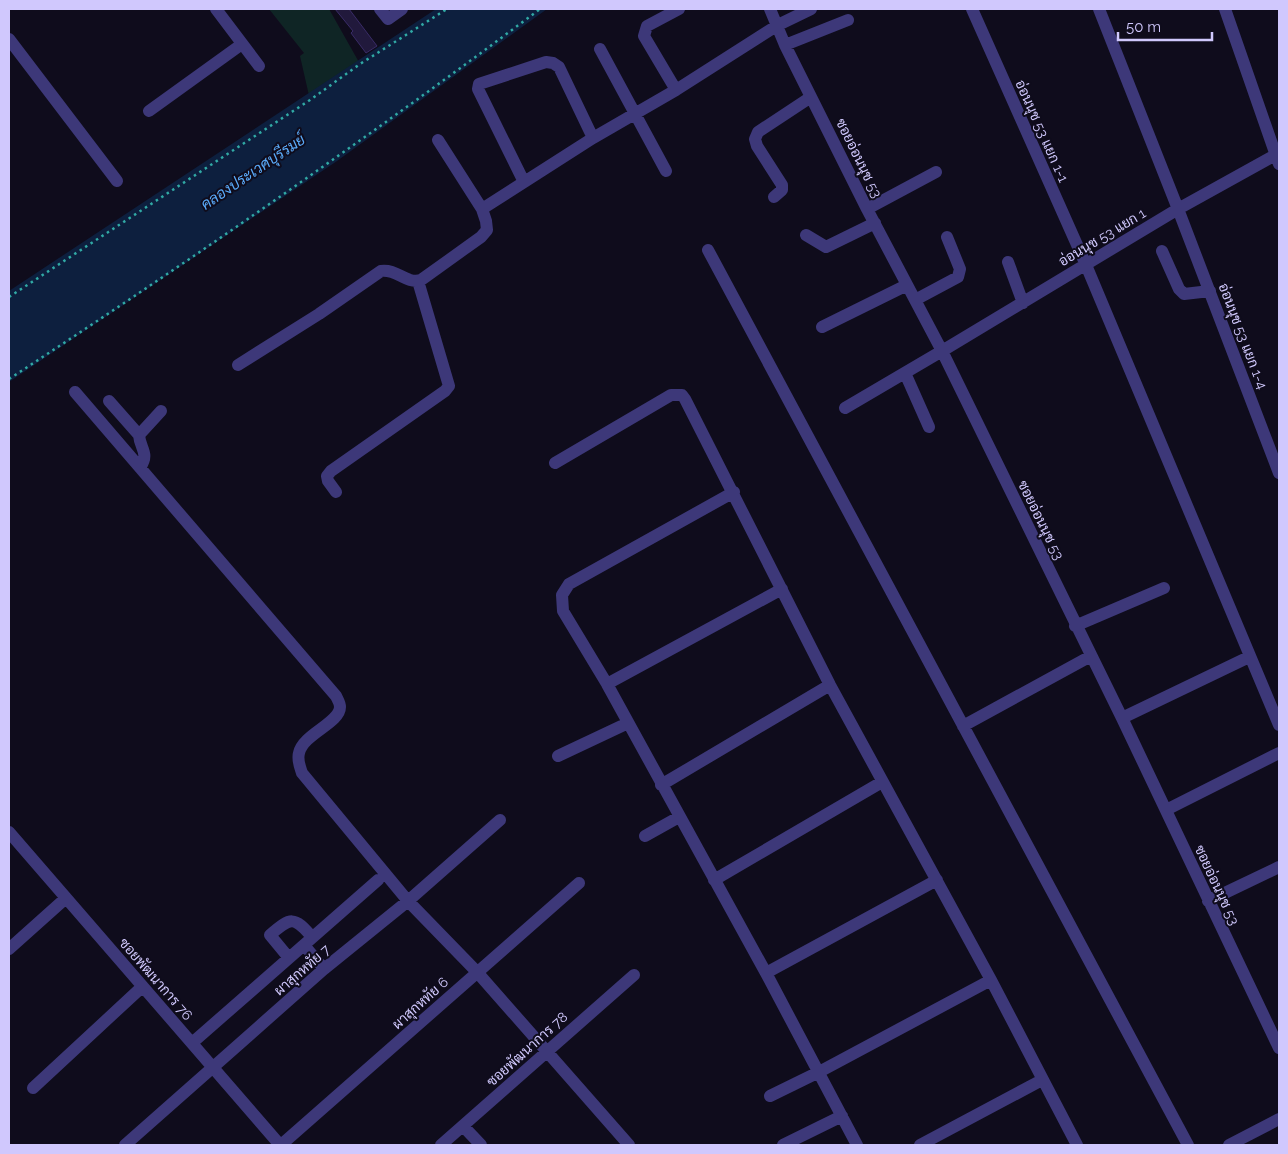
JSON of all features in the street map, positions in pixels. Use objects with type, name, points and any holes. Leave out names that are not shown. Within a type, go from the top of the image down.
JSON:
[{"type":"street","points":[[216,9],[259,66]]},
{"type":"street","points":[[384,14],[402,9]]},
{"type":"street","points":[[676,90],[644,36],[646,26],[679,9]]},
{"type":"street","name":"ซอยอ่อนนุช 53","points":[[770,9],[867,209],[942,352],[1122,718],[1279,1048]]},
{"type":"street","points":[[482,209],[593,138],[676,90],[778,25],[810,9]]},
{"type":"street","name":"อ่อนนุช 53 แยก 1-1","points":[[972,9],[1086,265],[1279,725]]},
{"type":"street","name":"อ่อนนุช 53 แยก 1-4","points":[[1099,9],[1279,473]]},
{"type":"street","points":[[1225,9],[1278,157]]},
{"type":"street","points":[[786,45],[848,20]]},
{"type":"street","points":[[9,39],[117,181]]},
{"type":"street","points":[[149,111],[242,44]]},
{"type":"street","points":[[600,49],[666,171]]},
{"type":"street","points":[[524,182],[478,89],[479,84],[546,62],[553,63],[559,67],[593,138]]},
{"type":"street","points":[[774,197],[782,190],[782,185],[757,146],[755,139],[758,132],[811,96]]},
{"type":"street","points":[[238,365],[319,314],[382,271],[394,271],[409,280],[418,280],[481,237],[487,230],[482,209],[438,140]]},
{"type":"street","name":"อ่อนนุช 53 แยก 1","points":[[845,408],[942,352],[1178,209],[1278,157]]},
{"type":"street","points":[[867,209],[936,172]]},
{"type":"street","points":[[806,234],[826,247],[875,223]]},
{"type":"street","points":[[915,300],[958,277],[960,269],[947,237]]},
{"type":"street","points":[[708,250],[1188,1145]]},
{"type":"street","points":[[1162,251],[1184,294],[1210,292]]},
{"type":"street","points":[[1008,262],[1023,303]]},
{"type":"street","points":[[336,492],[328,481],[327,476],[331,471],[445,391],[449,386],[418,280]]},
{"type":"street","points":[[822,327],[907,285]]},
{"type":"street","points":[[905,374],[929,427]]},
{"type":"street","points":[[75,392],[336,696],[341,710],[337,716],[305,741],[299,754],[298,762],[302,773],[408,901],[477,972],[629,1145]]},
{"type":"street","points":[[555,463],[671,395],[682,395],[686,399],[830,686],[991,980],[1077,1145]]},
{"type":"street","points":[[110,401],[139,436],[145,452],[144,463],[140,468]]},
{"type":"street","points":[[139,436],[161,411]]},
{"type":"street","points":[[734,492],[569,584],[562,595],[563,611],[607,684],[766,973],[857,1145]]},
{"type":"street","points":[[1076,626],[1164,588]]},
{"type":"street","points":[[607,684],[782,589]]},
{"type":"street","points":[[963,726],[1091,656]]},
{"type":"street","points":[[1122,718],[1249,657]]},
{"type":"street","points":[[661,785],[830,686]]},
{"type":"street","points":[[558,756],[628,723]]},
{"type":"street","points":[[1166,810],[1279,753]]},
{"type":"street","points":[[714,880],[882,782]]},
{"type":"street","points":[[645,836],[679,817]]},
{"type":"street","name":"ผาสุกหทัย 7","points":[[125,1145],[324,969],[408,901],[500,820]]},
{"type":"street","name":"ซอยพัฒนาการ 76","points":[[9,832],[281,1145]]},
{"type":"street","points":[[1208,901],[1279,867]]},
{"type":"street","points":[[192,1043],[378,880]]},
{"type":"street","points":[[766,973],[937,880]]},
{"type":"street","name":"ผาสุกหทัย 6","points":[[281,1145],[578,883]]},
{"type":"street","points":[[9,949],[66,898]]},
{"type":"street","points":[[289,958],[270,935],[285,922],[293,920],[300,924],[324,969]]},
{"type":"street","name":"ซอยพัฒนาการ 78","points":[[441,1145],[634,975]]},
{"type":"street","points":[[770,1096],[819,1072],[991,980]]},
{"type":"street","points":[[33,1088],[142,987]]},
{"type":"street","points":[[920,1145],[1042,1080]]},
{"type":"street","points":[[783,1145],[842,1116]]},
{"type":"street","points":[[1229,1145],[1279,1118]]},
{"type":"street","points":[[463,1126],[481,1145]]},
{"type":"path","points":[[9,297],[310,100],[360,64],[447,9]]},
{"type":"path","points":[[9,379],[222,237],[444,80],[540,9]]},
{"type":"green space","points":[[269,9],[329,9],[360,64],[310,100],[300,56],[304,53]]},
{"type":"water","name":"คลองประเวศบุรีรมย์","points":[[436,9],[547,9],[337,161],[9,382],[9,291]]},
{"type":"building","points":[[335,9],[349,9],[377,46],[366,53],[351,33],[353,31]]}]
